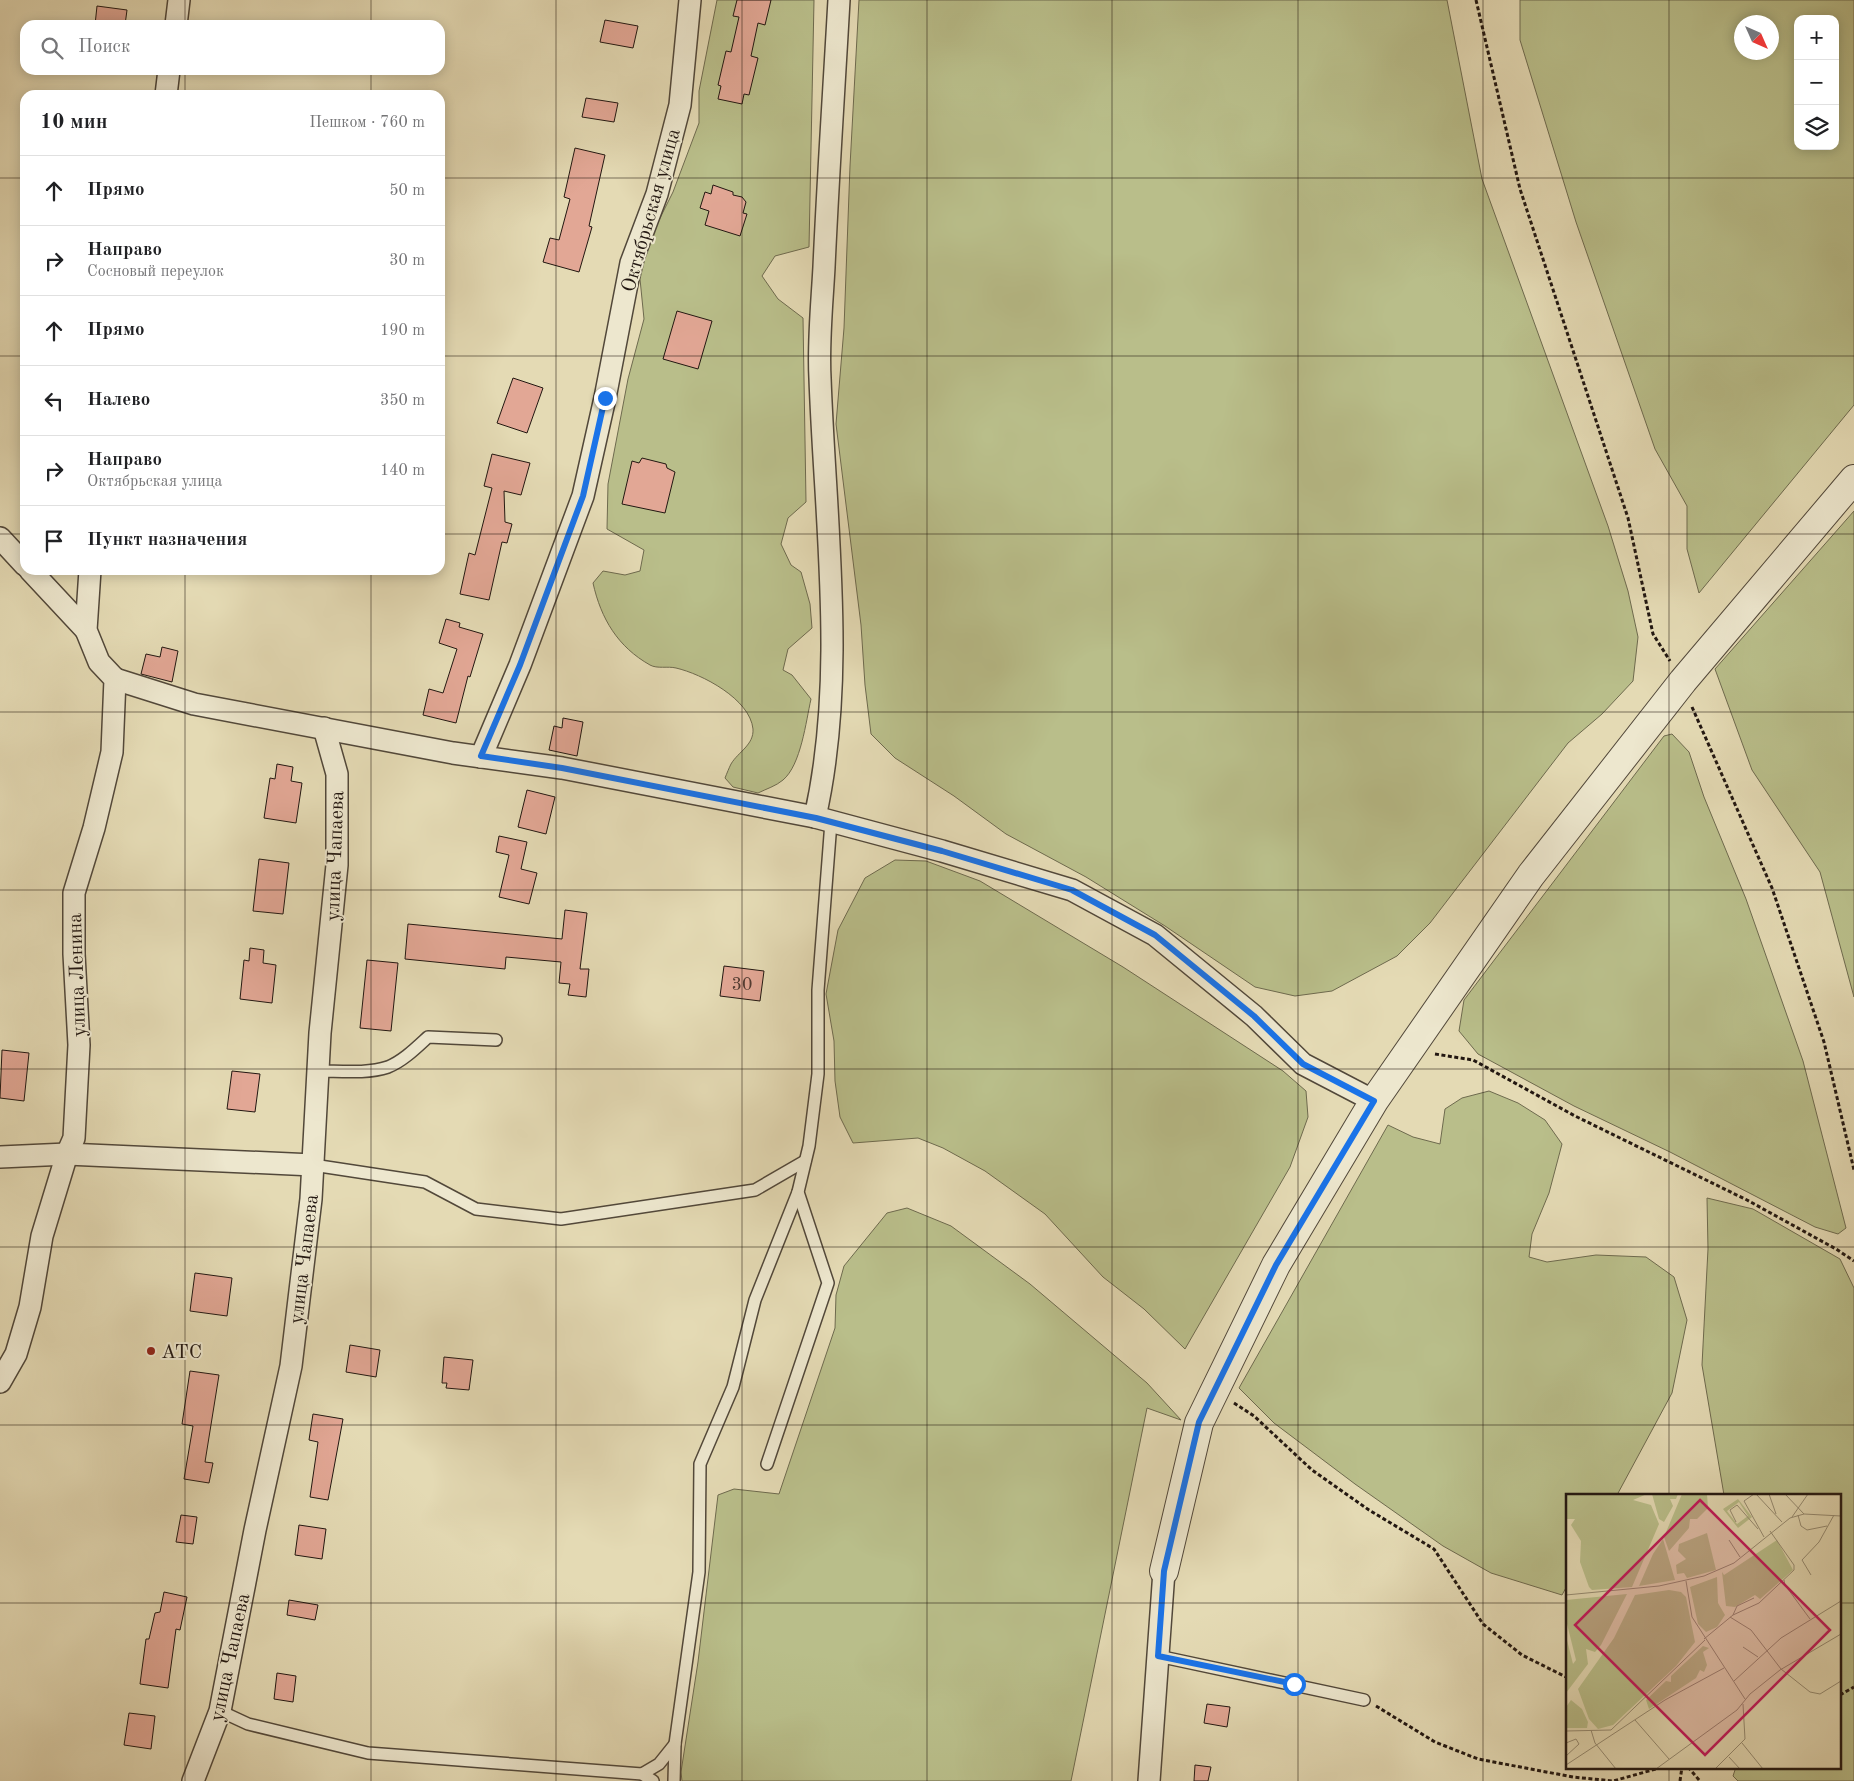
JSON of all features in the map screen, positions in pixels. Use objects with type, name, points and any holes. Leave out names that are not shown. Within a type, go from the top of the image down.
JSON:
[{"type":"street","points":[[177,20],[179,0]]},
{"type":"street","name":"Октябрьская улица","points":[[481,756],[520,665],[583,496],[605,398],[631,263],[657,194],[680,105],[690,0]]},
{"type":"street","points":[[823,820],[830,687],[831,570],[820,376],[827,190],[840,0]]},
{"type":"street","points":[[167,90],[168,75]]},
{"type":"street","points":[[1149,1781],[1164,1571],[1199,1422],[1276,1265],[1374,1101],[1531,875],[1683,681],[1854,479]]},
{"type":"street","points":[[0,538],[20,560]]},
{"type":"street","points":[[35,575],[86,630],[99,662],[115,679],[194,704],[481,756],[562,768],[823,820],[942,851],[1072,890],[1155,935],[1254,1016],[1303,1064],[1374,1101]]},
{"type":"street","points":[[86,630],[90,575]]},
{"type":"street","name":"улица Ленина","points":[[0,1382],[16,1354],[30,1308],[42,1236],[67,1154],[74,1138],[79,1046],[74,954],[74,894],[94,828],[112,752],[115,679]]},
{"type":"street","name":"улица Чапаева","points":[[193,1781],[220,1711],[255,1530],[291,1366],[311,1199],[318,1071],[337,865],[337,774],[324,728]]},
{"type":"street","points":[[0,1157],[67,1154],[313,1165]]},
{"type":"lane","points":[[674,1781],[675,1744],[699,1572],[700,1464],[733,1387],[755,1300],[798,1192],[805,1160],[818,1074],[818,990],[823,820]]},
{"type":"lane","points":[[318,1071],[387,1067],[409,1054],[428,1038],[496,1040]]},
{"type":"lane","points":[[313,1165],[424,1182],[476,1209],[561,1219],[755,1190],[805,1160]]},
{"type":"lane","points":[[767,1464],[828,1284],[798,1192]]},
{"type":"lane","points":[[1158,1656],[1364,1700]]},
{"type":"lane","points":[[220,1711],[256,1726],[368,1754],[642,1774],[653,1781]]},
{"type":"lane","points":[[642,1774],[659,1764],[675,1744]]},
{"type":"path","points":[[1476,0],[1520,189],[1628,518],[1653,634],[1683,681],[1697,723],[1772,888],[1824,1042],[1854,1170]]},
{"type":"path","points":[[1402,1060],[1439,1053],[1473,1060],[1583,1120],[1747,1200],[1836,1249],[1854,1261]]},
{"type":"path","points":[[1215,1390],[1254,1416],[1312,1470],[1369,1510],[1434,1549],[1483,1624],[1522,1655],[1566,1677]]},
{"type":"path","points":[[1842,1694],[1854,1687]]},
{"type":"path","points":[[1364,1700],[1400,1719],[1435,1742],[1478,1759],[1573,1777],[1613,1781],[1659,1768]]},
{"type":"path","points":[[1680,1781],[1682,1768]]},
{"type":"path","points":[[1689,1768],[1700,1781]]},
{"type":"green space","points":[[717,0],[814,0],[809,247],[775,256],[762,276],[778,299],[803,318],[806,502],[788,518],[781,544],[791,565],[801,572],[810,604],[812,628],[788,649],[783,670],[792,675],[811,699],[802,742],[789,773],[774,786],[758,793],[733,787],[725,778],[731,764],[753,735],[750,718],[743,708],[734,698],[711,682],[687,671],[650,665],[629,650],[612,631],[606,620],[593,583],[603,571],[625,575],[640,571],[644,550],[607,529],[608,484],[628,379],[644,319],[640,279],[650,238],[673,192],[699,123],[699,91]]},
{"type":"green space","points":[[859,0],[1447,0],[1482,179],[1608,526],[1628,591],[1638,637],[1633,681],[1602,714],[1568,743],[1430,923],[1397,956],[1332,991],[1295,996],[1255,987],[1165,926],[1086,877],[1006,834],[954,796],[895,758],[871,734],[861,625],[836,424],[844,328]]},
{"type":"green space","points":[[1520,0],[1854,0],[1854,405],[1699,593],[1687,549],[1687,506],[1655,449],[1576,222],[1520,40]]},
{"type":"green space","points":[[1854,511],[1854,997],[1820,872],[1752,770],[1715,669]]},
{"type":"green space","points":[[1672,734],[1689,752],[1704,797],[1746,899],[1803,1061],[1846,1228],[1838,1234],[1815,1227],[1670,1152],[1574,1106],[1478,1054],[1459,1031],[1464,1000],[1664,736]]},
{"type":"green space","points":[[895,860],[926,861],[980,881],[1123,967],[1283,1071],[1306,1091],[1308,1117],[1290,1167],[1185,1349],[1144,1309],[1103,1277],[1045,1214],[985,1171],[943,1148],[918,1138],[853,1143],[840,1117],[835,1081],[834,1041],[826,994],[838,930],[865,878]]},
{"type":"green space","points":[[1489,1091],[1518,1103],[1545,1120],[1562,1144],[1549,1193],[1532,1234],[1529,1257],[1547,1262],[1596,1255],[1646,1257],[1674,1277],[1687,1320],[1672,1393],[1618,1494],[1566,1494],[1566,1588],[1562,1595],[1491,1573],[1443,1546],[1355,1484],[1274,1423],[1239,1388],[1388,1125],[1413,1137],[1440,1144],[1445,1109],[1462,1098]]},
{"type":"green space","points":[[1707,1198],[1753,1209],[1840,1259],[1854,1288],[1854,1781],[1738,1781],[1733,1776],[1736,1768],[1842,1768],[1842,1494],[1724,1494],[1702,1365],[1708,1249]]},
{"type":"green space","points":[[907,1208],[951,1226],[1030,1284],[1147,1383],[1181,1420],[1147,1408],[1071,1781],[682,1781],[681,1772],[698,1662],[718,1495],[734,1489],[779,1494],[835,1328],[836,1295],[844,1266],[887,1213]]},
{"type":"building","points":[[737,0],[771,0],[765,25],[758,23],[751,56],[758,58],[749,95],[744,94],[742,104],[718,99],[721,86],[718,85],[726,51],[731,52],[739,17],[733,16]]},
{"type":"building","points":[[97,6],[127,10],[126,20],[96,20]]},
{"type":"building","points":[[605,20],[638,26],[633,48],[600,42]]},
{"type":"building","points":[[586,98],[618,103],[614,122],[582,117]]},
{"type":"building","points":[[575,148],[605,155],[589,226],[592,227],[579,272],[543,262],[550,238],[559,240],[570,199],[564,197]]},
{"type":"building","points":[[713,185],[733,192],[733,195],[742,197],[746,202],[743,213],[747,214],[740,236],[705,225],[709,211],[700,208],[705,192],[711,194]]},
{"type":"building","points":[[677,311],[712,321],[698,369],[663,359]]},
{"type":"building","points":[[513,378],[543,388],[527,433],[497,423]]},
{"type":"building","points":[[492,454],[530,463],[521,495],[504,491],[505,522],[512,524],[507,543],[502,542],[489,600],[460,594],[469,553],[475,555],[492,488],[484,486]]},
{"type":"building","points":[[642,458],[666,464],[667,468],[675,472],[665,513],[622,504],[632,461],[639,463]]},
{"type":"building","points":[[446,619],[460,623],[459,627],[483,634],[470,677],[468,676],[456,723],[423,715],[429,689],[443,693],[457,649],[439,643]]},
{"type":"building","points":[[162,647],[178,651],[172,682],[141,674],[146,654],[160,657]]},
{"type":"building","points":[[563,718],[583,722],[577,756],[549,750],[554,726],[562,728]]},
{"type":"building","points":[[277,764],[293,767],[291,781],[302,783],[296,823],[264,818],[270,778],[275,779]]},
{"type":"building","points":[[527,790],[555,797],[546,834],[518,827]]},
{"type":"building","points":[[499,836],[527,842],[521,869],[537,873],[529,904],[499,897],[509,855],[496,852]]},
{"type":"building","points":[[259,859],[289,863],[283,914],[253,911]]},
{"type":"building","points":[[565,910],[587,913],[580,969],[589,969],[586,997],[568,995],[570,984],[559,983],[561,962],[506,957],[505,969],[405,959],[408,924],[562,939]]},
{"type":"building","points":[[250,948],[264,950],[263,963],[276,965],[272,1003],[240,999],[244,960],[249,961]]},
{"type":"building","points":[[367,960],[398,963],[391,1031],[360,1028]]},
{"type":"building","points":[[724,966],[764,971],[760,1001],[720,996]]},
{"type":"building","points":[[2,1050],[29,1053],[24,1101],[0,1098]]},
{"type":"building","points":[[232,1071],[260,1074],[255,1112],[227,1109]]},
{"type":"building","points":[[195,1273],[232,1278],[227,1316],[190,1311]]},
{"type":"building","points":[[350,1345],[380,1350],[376,1377],[346,1372]]},
{"type":"building","points":[[444,1357],[473,1360],[469,1390],[446,1388],[447,1383],[442,1383]]},
{"type":"building","points":[[190,1371],[219,1375],[205,1462],[213,1463],[209,1483],[184,1479],[193,1426],[182,1424]]},
{"type":"building","points":[[313,1414],[343,1419],[328,1500],[310,1497],[318,1442],[309,1440]]},
{"type":"building","points":[[181,1515],[197,1517],[193,1544],[176,1542]]},
{"type":"building","points":[[299,1525],[326,1529],[322,1559],[295,1555]]},
{"type":"building","points":[[164,1592],[187,1597],[180,1630],[176,1629],[168,1688],[140,1684],[146,1639],[149,1639],[155,1613],[160,1612]]},
{"type":"building","points":[[289,1600],[318,1605],[315,1620],[287,1615]]},
{"type":"building","points":[[277,1673],[296,1676],[293,1702],[274,1699]]},
{"type":"building","points":[[1207,1704],[1230,1707],[1227,1727],[1204,1723]]},
{"type":"building","points":[[129,1713],[155,1716],[151,1749],[124,1745]]},
{"type":"building","points":[[1195,1765],[1211,1767],[1208,1781],[1194,1781]]},
{"type":"place","name":"АТС","points":[[151,1351]]},
{"type":"route","points":[[605,398],[583,496],[547,588],[520,665],[481,756],[562,768],[816,818],[942,851],[1072,890],[1155,935],[1254,1016],[1303,1064],[1374,1101],[1276,1265],[1199,1422],[1164,1571],[1158,1656],[1294,1684]]}]
